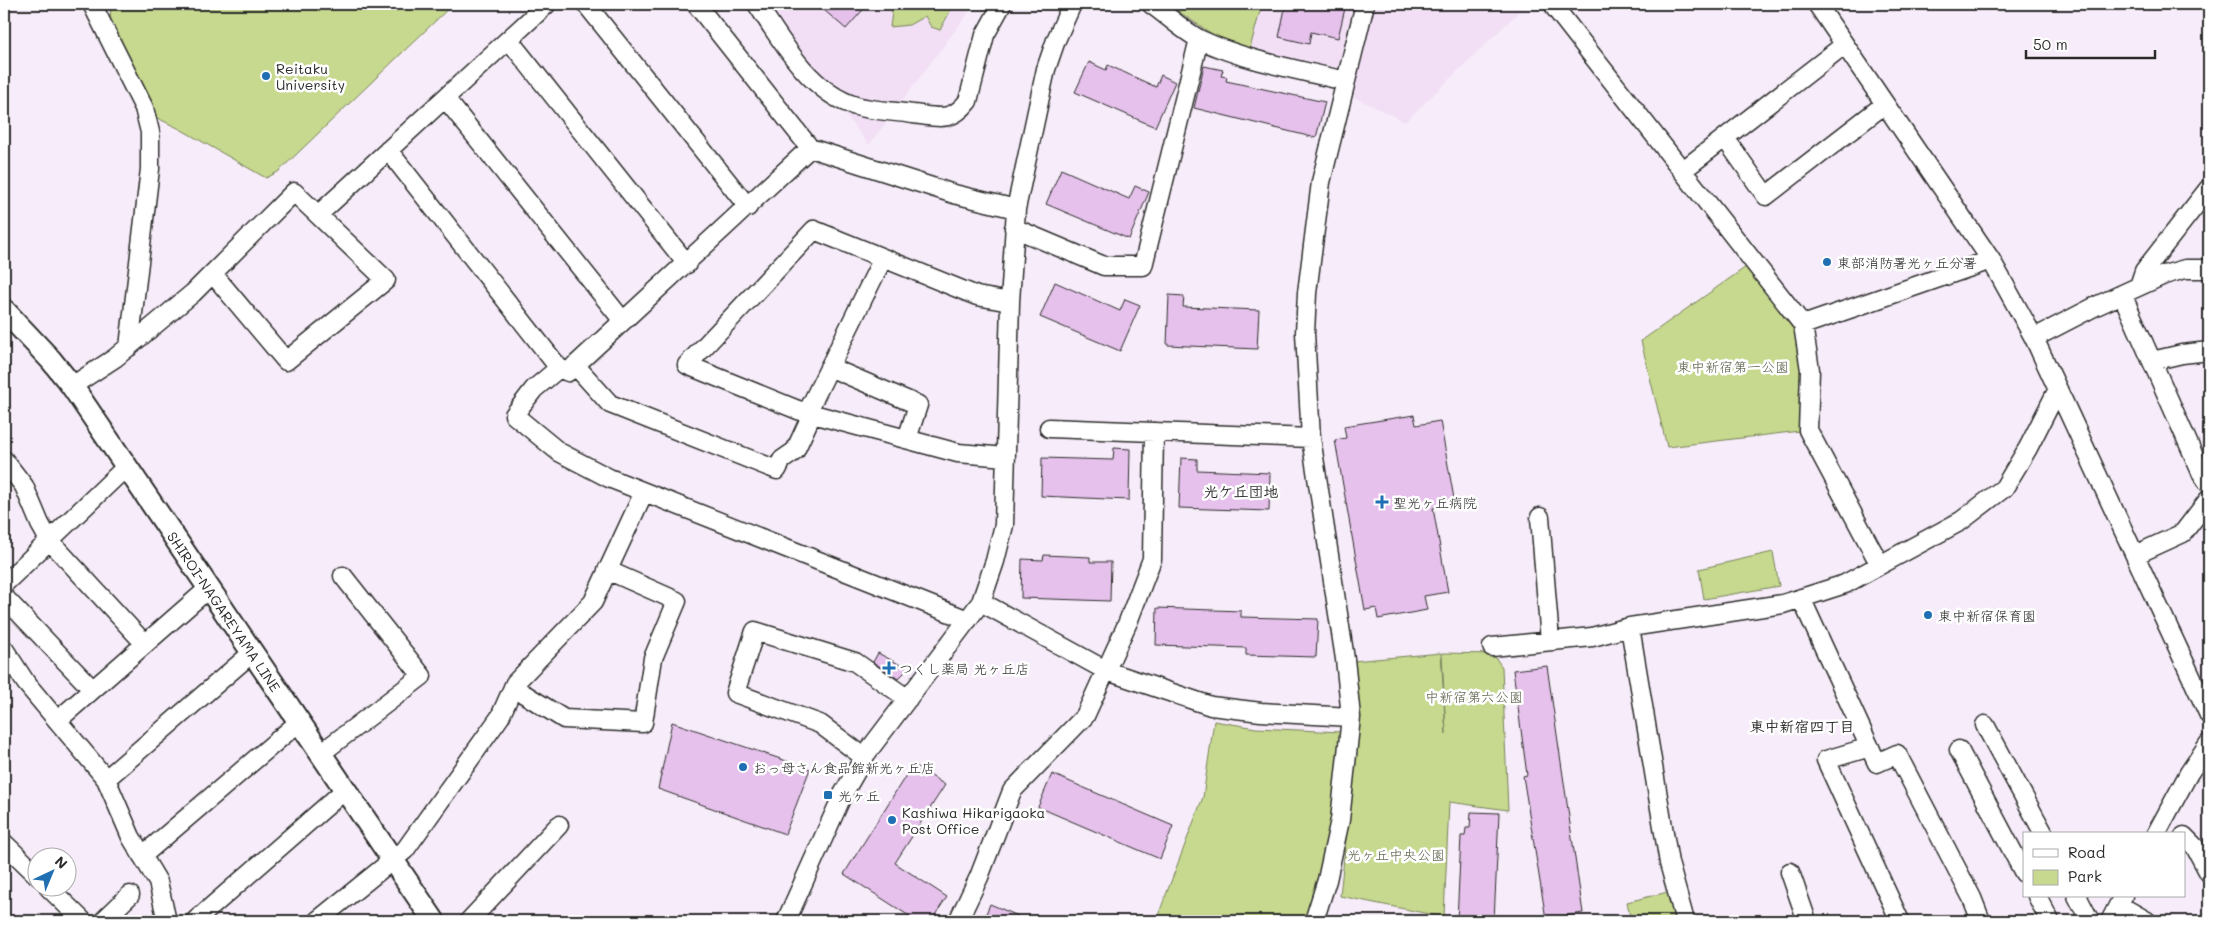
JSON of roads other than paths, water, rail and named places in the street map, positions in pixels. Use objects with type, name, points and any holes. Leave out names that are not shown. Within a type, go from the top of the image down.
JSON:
[{"type":"main road","name":"SHIROI-NAGAREYAMA LINE","points":[[4,310],[51,360],[72,386],[433,921]]},
{"type":"street","points":[[93,4],[144,108],[150,132],[150,169],[129,347]]},
{"type":"street","points":[[318,215],[547,4]]},
{"type":"street","points":[[586,4],[748,207]]},
{"type":"street","points":[[696,4],[810,148],[954,194],[1016,209]]},
{"type":"street","points":[[756,4],[814,82],[838,99],[857,106],[935,117],[951,116],[962,109],[968,101],[985,35],[1002,4]]},
{"type":"street","points":[[786,921],[843,794],[864,757],[981,602],[997,555],[1004,525],[1010,302],[1016,209],[1046,69],[1072,4]]},
{"type":"street","points":[[1151,4],[1199,39],[1248,59],[1274,63],[1345,81]]},
{"type":"street","points":[[1314,921],[1328,880],[1340,820],[1351,717],[1345,659],[1311,438],[1305,333],[1307,293],[1321,182],[1366,4]]},
{"type":"street","points":[[1817,4],[1991,260],[2034,338],[2209,716]]},
{"type":"street","points":[[1555,8],[1803,326],[1810,370],[1808,430],[1880,565]]},
{"type":"street","points":[[1014,228],[1104,266],[1143,266],[1199,39]]},
{"type":"street","points":[[508,40],[687,264]]},
{"type":"street","points":[[1682,171],[1844,45]]},
{"type":"street","points":[[445,98],[624,321]]},
{"type":"street","points":[[1725,138],[1766,196],[1885,104]]},
{"type":"street","points":[[810,148],[624,321],[567,367],[534,389],[514,415],[559,452],[609,478],[968,620]]},
{"type":"street","points":[[388,150],[567,367],[610,404],[777,470],[782,460],[795,451],[829,367],[883,258]]},
{"type":"street","points":[[2139,286],[2144,271],[2209,188]]},
{"type":"street","points":[[72,386],[129,347],[194,293],[294,192],[386,280],[286,361],[213,274]]},
{"type":"street","points":[[1006,457],[958,453],[809,413],[687,365],[814,230],[977,296],[1010,302]]},
{"type":"street","points":[[1803,326],[1991,260]]},
{"type":"street","points":[[2034,338],[2164,275],[2185,269],[2209,270]]},
{"type":"street","points":[[2122,294],[2201,472],[2209,484]]},
{"type":"street","points":[[2152,361],[2182,354],[2209,351]]},
{"type":"street","points":[[829,367],[918,405],[907,439]]},
{"type":"street","points":[[1492,647],[1592,637],[1630,627],[1783,604],[1845,584],[1961,521],[2004,488],[2028,448],[2058,389]]},
{"type":"street","points":[[1049,428],[1311,438]]},
{"type":"street","points":[[958,921],[979,876],[1012,792],[1086,716],[1128,622],[1152,558],[1154,432]]},
{"type":"street","points":[[4,460],[24,486],[40,524],[50,540],[144,644]]},
{"type":"street","points":[[4,584],[127,466]]},
{"type":"street","points":[[317,921],[404,850],[500,718],[515,683],[593,602],[644,492]]},
{"type":"street","points":[[2135,555],[2183,532],[2209,499]]},
{"type":"street","points":[[1540,517],[1550,641]]},
{"type":"street","points":[[513,687],[564,720],[643,723],[653,658],[677,601],[607,570]]},
{"type":"street","points":[[320,754],[422,676],[343,576]]},
{"type":"street","points":[[58,720],[209,588]]},
{"type":"street","points":[[4,598],[92,690]]},
{"type":"street","points":[[1801,598],[1877,762],[1897,754],[1972,898],[1981,921]]},
{"type":"street","points":[[981,602],[1107,672],[1210,706],[1261,712],[1351,717]]},
{"type":"street","points":[[1630,627],[1669,863],[1685,921]]},
{"type":"street","points":[[864,757],[820,724],[735,693],[755,630],[855,662],[908,700]]},
{"type":"street","points":[[4,649],[26,683],[106,779],[131,837],[158,882],[167,921]]},
{"type":"street","points":[[106,779],[252,653]]},
{"type":"street","points":[[142,856],[299,722]]},
{"type":"street","points":[[1985,725],[2043,832]]},
{"type":"street","points":[[2175,832],[2159,827],[2189,773],[2209,743]]},
{"type":"street","points":[[1870,747],[1826,760],[1900,921]]},
{"type":"street","points":[[1959,750],[2023,871]]},
{"type":"street","points":[[195,921],[345,790]]},
{"type":"street","points":[[469,921],[559,825]]},
{"type":"street","points":[[2186,838],[2195,847],[2209,873]]},
{"type":"street","points":[[4,843],[28,866]]},
{"type":"street","points":[[1790,872],[1807,921]]},
{"type":"street","points":[[103,921],[130,895]]},
{"type":"street","points":[[59,898],[83,921]]},
{"type":"street","points":[[2038,898],[2050,921]]},
{"type":"street","points":[[2078,898],[2090,921]]},
{"type":"street","points":[[2110,921],[2121,901],[2147,921]]},
{"type":"place","name":"Reitaku University","points":[[266,76]]},
{"type":"place","name":"東部消防署光ヶ丘分署","points":[[1827,262]]},
{"type":"place","name":"聖光ヶ丘病院","points":[[1382,502]]},
{"type":"place","name":"東中新宿保育園","points":[[1928,615]]},
{"type":"place","name":"つくし薬局 光ヶ丘店","points":[[889,668]]},
{"type":"place","name":"おっ母さん食品館新光ヶ丘店","points":[[743,767]]},
{"type":"place","name":"光ヶ丘","points":[[828,795]]},
{"type":"place","name":"Kashiwa Hikarigaoka Post Office","points":[[892,820]]},
{"type":"district","name":"光ケ丘団地","points":[[1241,491]]},
{"type":"district","name":"東中新宿四丁目","points":[[1802,726]]},
{"type":"park label","name":"東中新宿第一公園","points":[[1733,366]]},
{"type":"park label","name":"中新宿第六公園","points":[[1474,696]]},
{"type":"park label","name":"光ヶ丘中央公園","points":[[1396,854]]}]
